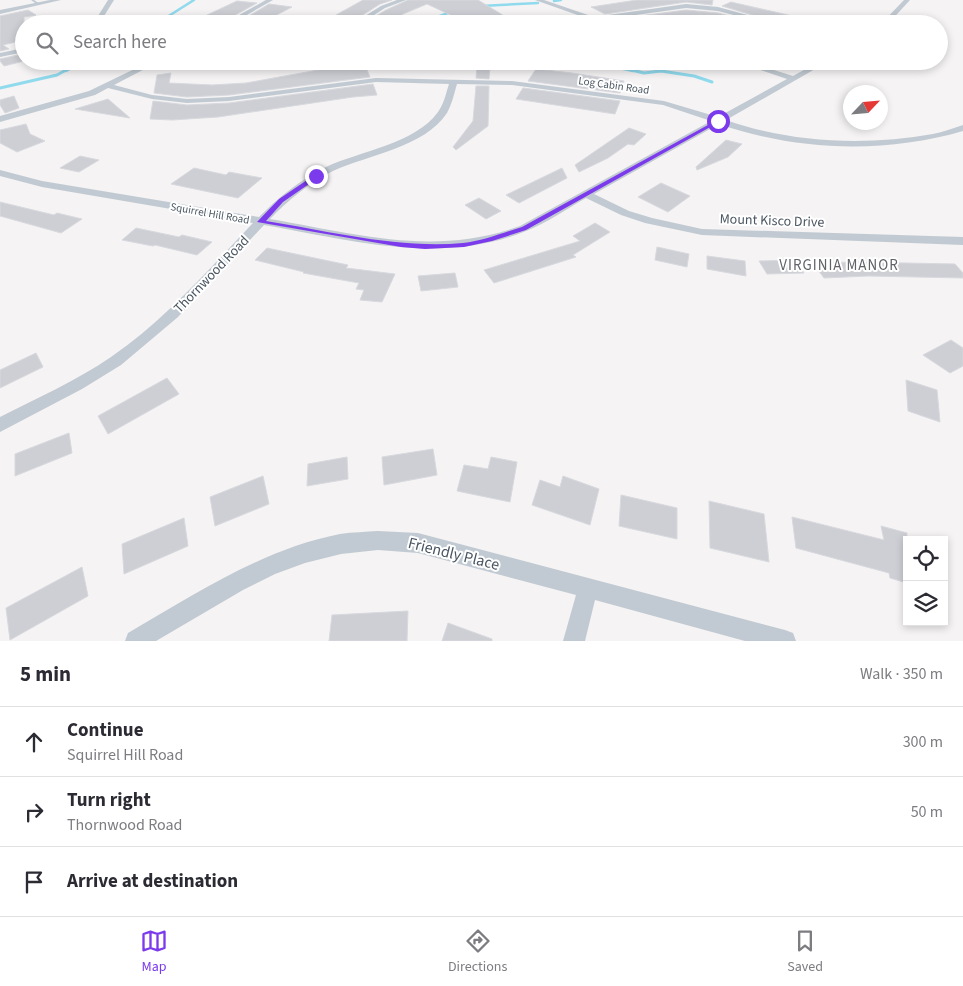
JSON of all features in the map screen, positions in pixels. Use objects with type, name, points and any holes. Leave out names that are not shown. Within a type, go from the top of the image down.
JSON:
[{"type":"street","points":[[0,12],[58,0]]},
{"type":"street","points":[[102,15],[111,0]]},
{"type":"street","points":[[242,15],[270,0]]},
{"type":"street","points":[[370,15],[383,7],[403,0]]},
{"type":"street","points":[[538,0],[584,15]]},
{"type":"street","points":[[893,15],[907,0]]},
{"type":"street","points":[[617,15],[692,6],[718,9],[742,15]]},
{"type":"street","points":[[0,55],[15,52]]},
{"type":"street","points":[[0,119],[71,100],[109,86],[140,70]]},
{"type":"street","points":[[766,70],[794,79]]},
{"type":"street","name":"Squirrel Hill Road","points":[[0,173],[42,184],[401,245],[450,246],[490,240],[513,233],[810,70]]},
{"type":"street","name":"Log Cabin Road","points":[[109,86],[168,100],[207,100],[246,97],[354,81],[392,79],[540,85],[643,100],[684,109],[718,121],[779,138],[832,143],[881,143],[914,140],[963,128]]},
{"type":"street","name":"Thornwood Road","points":[[0,425],[77,385],[116,361],[148,336],[173,314],[281,201],[316,176],[406,139],[426,128],[442,115],[454,81]]},
{"type":"street","name":"Mount Kisco Drive","points":[[586,194],[625,213],[649,221],[702,232],[963,241]]},
{"type":"street","name":"Friendly Place","points":[[136,641],[251,574],[274,563],[319,548],[362,541],[400,540],[418,543],[786,641]]},
{"type":"street","points":[[574,641],[588,588]]},
{"type":"lane","points":[[32,0],[39,4]]},
{"type":"building","points":[[363,0],[392,0],[380,4],[363,15],[336,15]]},
{"type":"building","points":[[408,0],[478,0],[503,15],[451,15],[427,4],[402,15],[378,15]]},
{"type":"building","points":[[637,0],[713,0],[712,5],[686,2],[605,14],[591,7]]},
{"type":"building","points":[[237,1],[257,3],[235,15],[207,15]]},
{"type":"building","points":[[731,2],[788,15],[752,15],[722,6]]},
{"type":"building","points":[[269,4],[292,7],[277,15],[250,15]]},
{"type":"building","points":[[28,10],[36,15],[15,15],[15,42],[3,45],[9,49],[0,51],[0,16]]},
{"type":"building","points":[[686,10],[726,15],[701,15],[648,15]]},
{"type":"building","points":[[15,56],[15,63],[4,66],[0,59]]},
{"type":"building","points":[[318,70],[367,70],[370,77],[229,95],[187,97],[154,93],[157,75],[171,73],[169,83],[212,85],[246,83]]},
{"type":"building","points":[[477,70],[490,70],[489,79],[476,78]]},
{"type":"building","points":[[535,70],[545,70],[624,81],[620,93],[528,81]]},
{"type":"building","points":[[373,84],[377,95],[218,117],[172,120],[150,119],[153,101],[187,105],[229,103]]},
{"type":"building","points":[[476,86],[489,86],[488,126],[456,150],[453,147],[473,121]]},
{"type":"building","points":[[523,88],[620,101],[615,114],[516,99]]},
{"type":"building","points":[[14,96],[19,108],[5,113],[0,105],[0,100]]},
{"type":"building","points":[[108,99],[130,118],[75,109]]},
{"type":"building","points":[[26,124],[30,134],[45,141],[17,152],[0,143],[0,130]]},
{"type":"building","points":[[629,128],[646,134],[634,145],[628,144],[608,158],[579,172],[575,165]]},
{"type":"building","points":[[726,140],[742,144],[728,157],[697,170],[696,167]]},
{"type":"building","points":[[80,156],[99,160],[79,172],[60,168]]},
{"type":"building","points":[[194,168],[226,175],[229,172],[262,178],[238,198],[171,184]]},
{"type":"building","points":[[562,168],[567,178],[519,203],[506,195]]},
{"type":"building","points":[[661,183],[690,196],[668,212],[638,197]]},
{"type":"building","points":[[479,198],[501,211],[486,219],[465,205]]},
{"type":"building","points":[[0,202],[54,215],[57,213],[82,219],[61,233],[0,216]]},
{"type":"building","points":[[595,223],[610,232],[573,255],[576,257],[494,283],[484,270],[580,241],[573,236]]},
{"type":"building","points":[[136,228],[212,242],[197,255],[155,245],[122,240]]},
{"type":"building","points":[[657,247],[689,254],[687,267],[655,260]]},
{"type":"building","points":[[267,248],[348,265],[346,268],[395,274],[382,302],[360,300],[364,290],[356,289],[359,283],[303,273],[255,260]]},
{"type":"building","points":[[707,256],[745,261],[746,276],[707,269]]},
{"type":"building","points":[[795,260],[804,273],[767,274],[759,261]]},
{"type":"building","points":[[813,263],[955,264],[963,273],[963,278],[868,276],[824,278]]},
{"type":"building","points":[[455,273],[458,287],[421,291],[418,276]]},
{"type":"building","points":[[951,340],[963,348],[963,366],[950,373],[923,355]]},
{"type":"building","points":[[36,353],[43,367],[0,388],[0,370]]},
{"type":"building","points":[[167,378],[179,394],[108,434],[98,416]]},
{"type":"building","points":[[906,380],[937,390],[940,422],[908,411]]},
{"type":"building","points":[[69,433],[72,453],[15,476],[15,454]]},
{"type":"building","points":[[433,449],[437,475],[384,485],[382,457]]},
{"type":"building","points":[[347,457],[348,479],[307,486],[308,464]]},
{"type":"building","points":[[491,457],[517,462],[510,502],[457,491],[464,465],[488,469]]},
{"type":"building","points":[[263,476],[269,504],[215,526],[210,497]]},
{"type":"building","points":[[563,476],[599,489],[590,525],[532,505],[540,480],[560,487]]},
{"type":"building","points":[[621,495],[677,508],[677,539],[619,526]]},
{"type":"building","points":[[709,501],[764,514],[769,562],[710,548]]},
{"type":"building","points":[[792,517],[884,540],[881,526],[907,533],[907,536],[903,536],[903,582],[890,578],[889,573],[796,548]]},
{"type":"building","points":[[184,518],[188,546],[124,574],[122,544]]},
{"type":"building","points":[[82,567],[88,596],[10,640],[6,608]]},
{"type":"building","points":[[408,611],[407,641],[329,641],[332,615]]},
{"type":"building","points":[[448,623],[492,639],[492,641],[442,641]]},
{"type":"waterway","points":[[170,15],[194,0]]},
{"type":"waterway","points":[[554,1],[561,0]]},
{"type":"waterway","points":[[481,6],[538,3]]},
{"type":"waterway","points":[[443,15],[453,11]]},
{"type":"waterway","points":[[0,88],[57,75],[66,70]]},
{"type":"waterway","points":[[628,70],[633,71]]},
{"type":"waterway","points":[[631,70],[644,73],[661,71],[694,76],[712,82]]},
{"type":"district","name":"VIRGINIA MANOR","points":[[839,265]]},
{"type":"route","points":[[316,176],[281,201],[261,222],[401,245],[425,247],[464,245],[490,240],[524,228],[718,121]]}]
